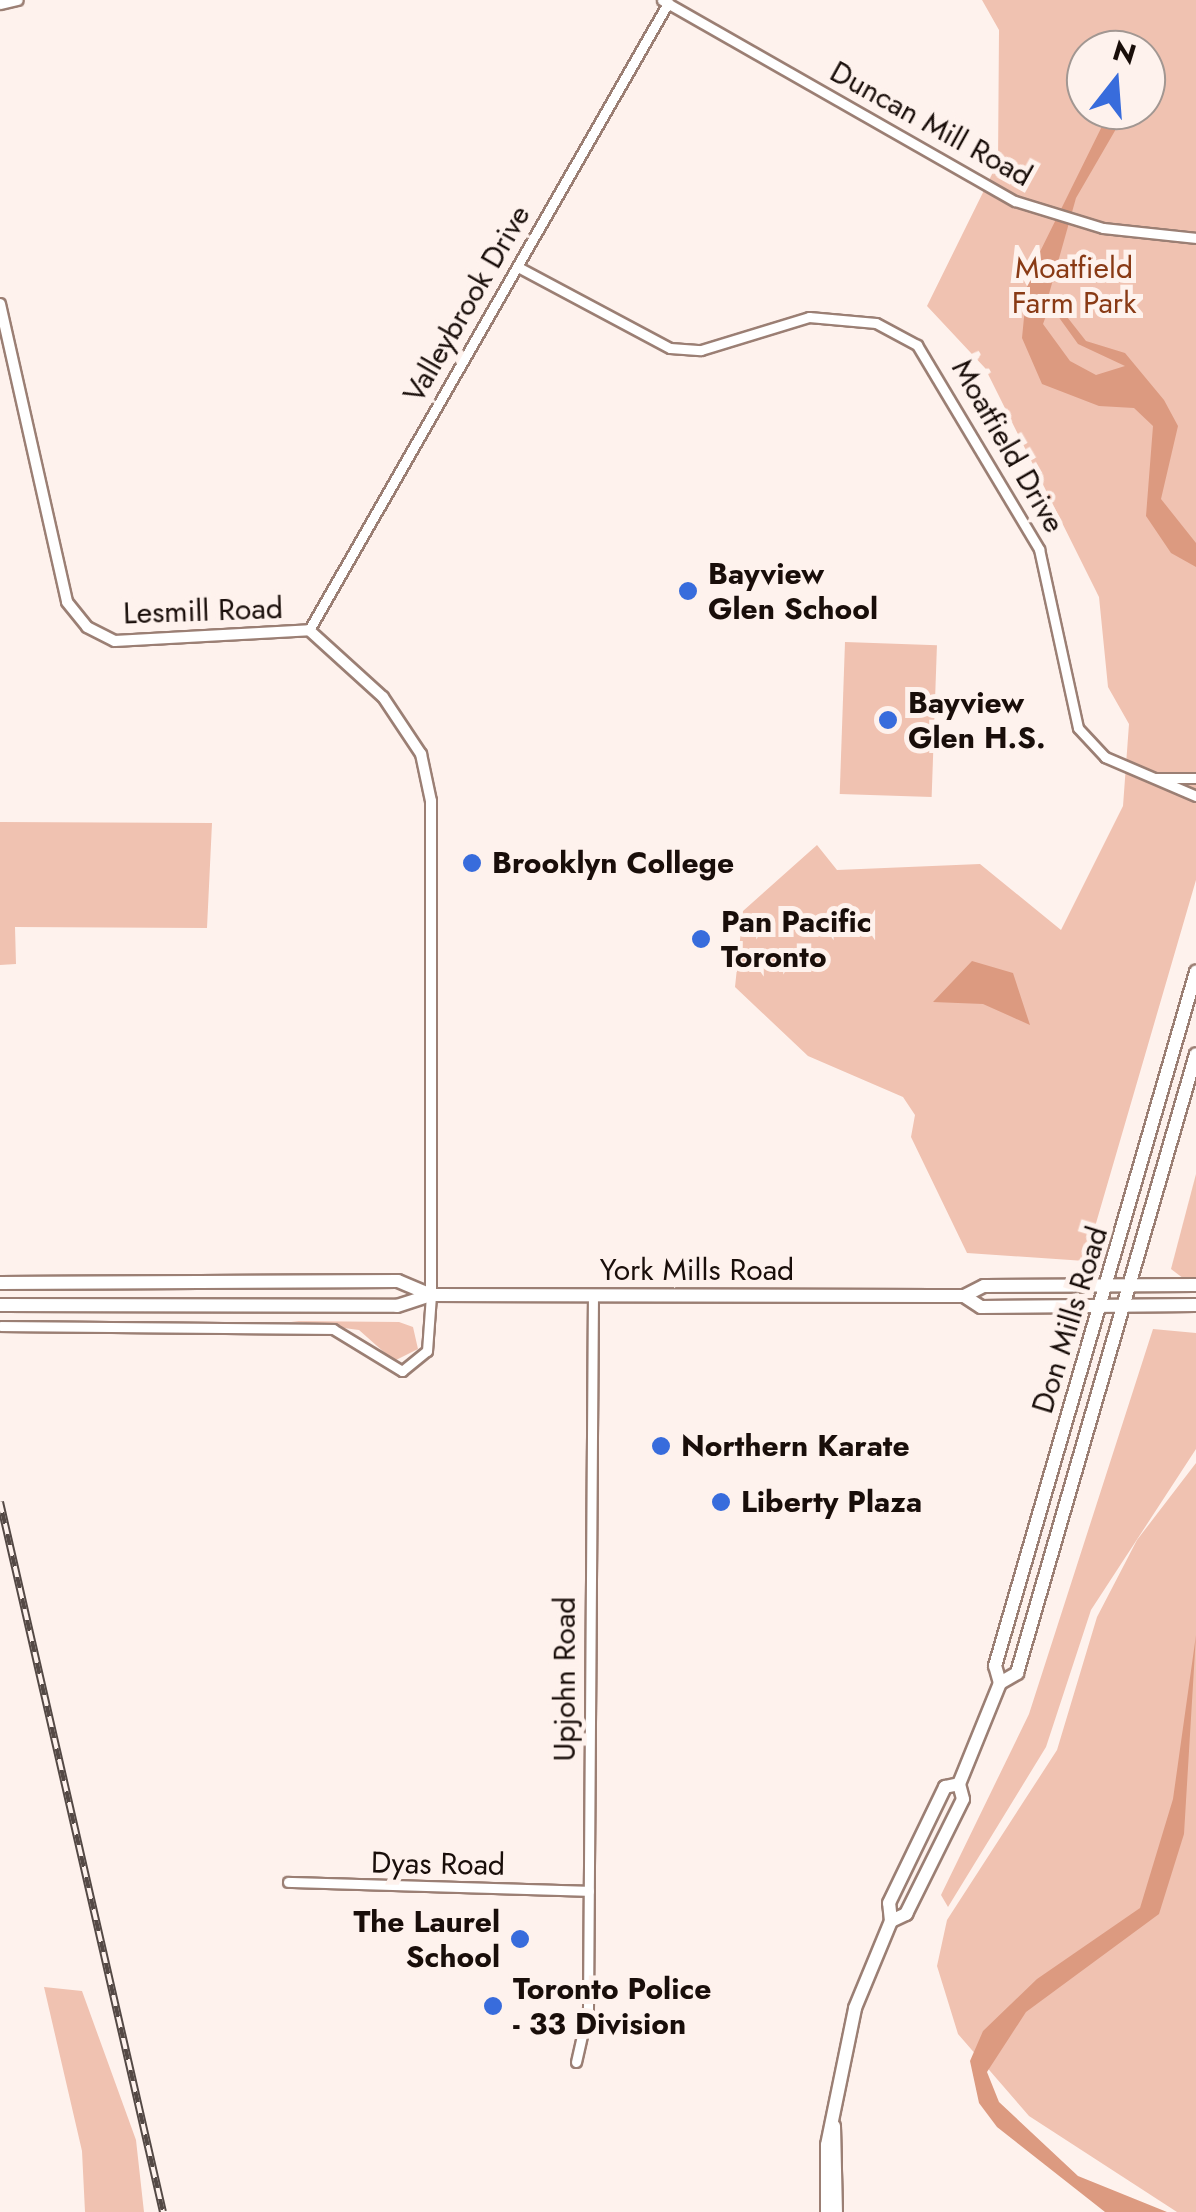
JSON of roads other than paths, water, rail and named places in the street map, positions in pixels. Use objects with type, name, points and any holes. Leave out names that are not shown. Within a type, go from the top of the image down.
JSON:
[{"type":"main road","name":"Don Mills Road","points":[[1000,1683],[995,1666],[1196,972]]},
{"type":"main road","name":"Don Mills Road","points":[[891,1922],[906,1914],[955,1816],[959,1784],[1000,1683],[1017,1673],[1196,1054]]},
{"type":"main road","name":"York Mills Road","points":[[0,1283],[398,1281],[431,1295]]},
{"type":"main road","name":"York Mills Road","points":[[0,1305],[397,1306],[431,1295],[964,1296],[984,1286],[1196,1285]]},
{"type":"main road","name":"York Mills Road","points":[[964,1296],[981,1306],[1196,1305]]},
{"type":"main road","points":[[1047,1487],[1070,1497]]},
{"type":"main road","points":[[1012,1606],[1035,1612]]},
{"type":"main road","name":"Don Mills Road","points":[[827,2212],[834,2124],[854,2008],[891,1922],[889,1904],[945,1788],[959,1784]]},
{"type":"main road","name":"Don Mills Road","points":[[834,2124],[836,2212]]},
{"type":"street","points":[[0,4],[18,0]]},
{"type":"street","name":"Duncan Mill Road","points":[[665,2],[1015,201],[1103,228],[1196,238]]},
{"type":"street","name":"Valleybrook Drive","points":[[308,630],[518,267],[665,2]]},
{"type":"street","name":"Moatfield Drive","points":[[518,267],[670,348],[712,347],[809,317],[876,323],[917,345],[1049,573],[1073,720],[1104,757],[1196,796]]},
{"type":"street","name":"Lesmill Road","points":[[0,304],[67,602],[87,628],[115,640],[308,630],[400,716],[428,776],[431,1295]]},
{"type":"street","name":"Moatfield Drive","points":[[1156,778],[1196,778]]},
{"type":"street","points":[[1,1326],[333,1329],[402,1372],[427,1351],[431,1295]]},
{"type":"street","name":"Upjohn Road","points":[[576,2062],[588,2009],[593,1295]]},
{"type":"street","name":"Dyas Road","points":[[288,1882],[589,1891]]},
{"type":"railway","points":[[0,1502],[163,2212]]},
{"type":"place","name":"Bayview Glen School","points":[[688,591]]},
{"type":"place","name":"Bayview Glen H.S.","points":[[888,720]]},
{"type":"place","name":"Brooklyn College","points":[[472,863]]},
{"type":"place","name":"Pan Pacific Toronto","points":[[701,939]]},
{"type":"place","name":"Northern Karate","points":[[661,1446]]},
{"type":"place","name":"Liberty Plaza","points":[[721,1502]]},
{"type":"place","name":"The Laurel School","points":[[520,1939]]},
{"type":"place","name":"Toronto Police - 33 Division","points":[[493,2006]]},
{"type":"park label","name":"Moatfield Farm Park","points":[[1074,285]]}]
